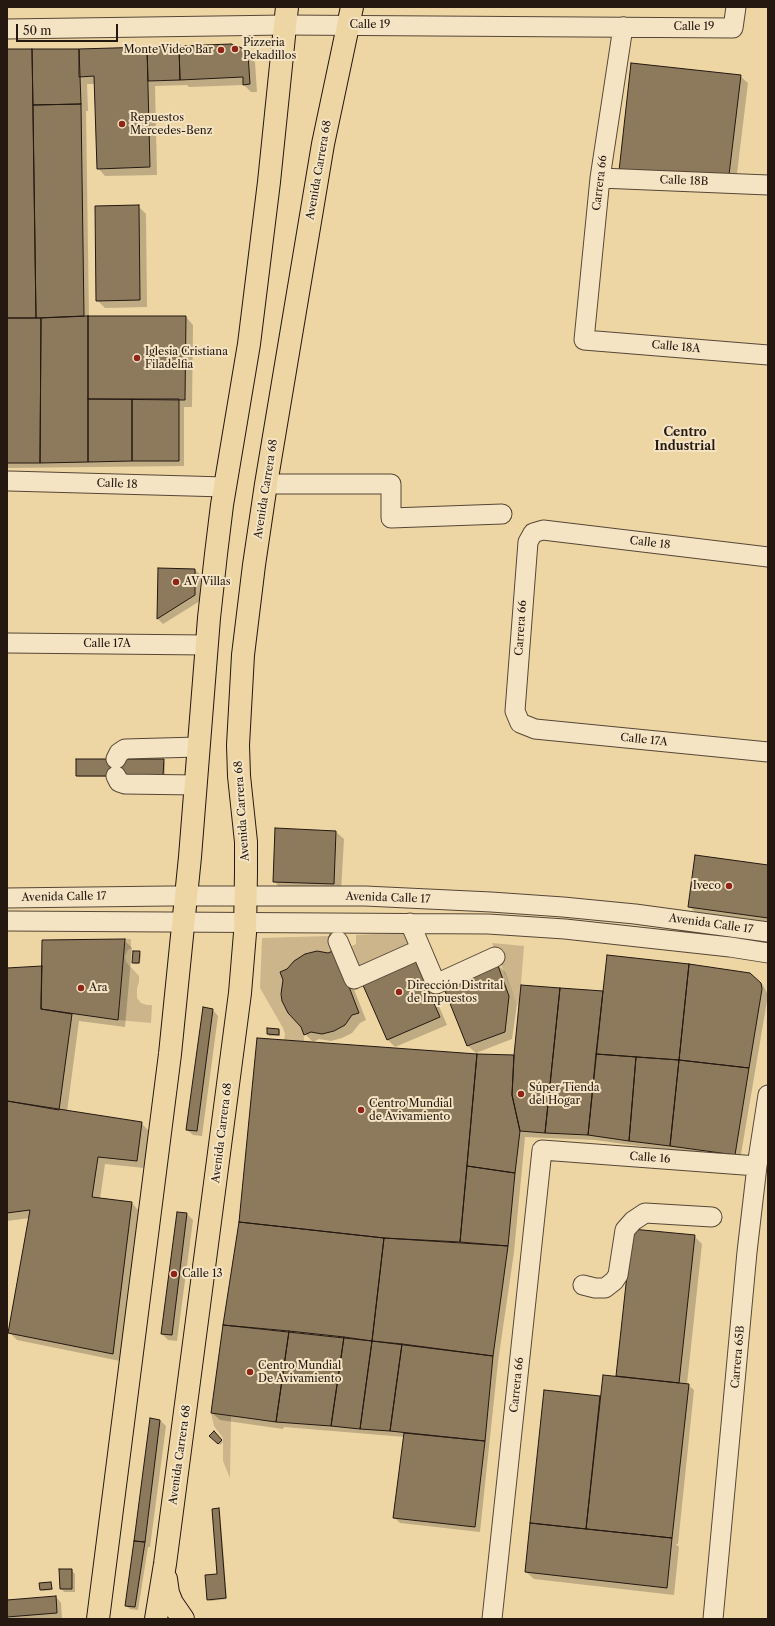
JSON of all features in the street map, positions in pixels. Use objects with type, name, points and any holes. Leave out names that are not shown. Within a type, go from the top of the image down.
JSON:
[{"type":"main road","points":[[98,1619],[161,1133],[186,896],[206,645],[216,554],[225,487],[249,344],[269,182],[286,16]]},
{"type":"main road","name":"Avenida Carrera 68","points":[[156,1619],[166,1564],[238,1008],[246,896],[246,842],[238,768],[239,713],[243,654],[251,587],[266,484],[323,144],[351,16]]},
{"type":"main road","points":[[166,1564],[168,1593],[172,1603],[183,1619]]},
{"type":"street","name":"Calle 19","points":[[7,29],[286,16],[351,16],[623,27],[733,28],[736,7]]},
{"type":"street","name":"Carrera 66","points":[[584,340],[600,178],[623,27]]},
{"type":"street","name":"Calle 18B","points":[[600,178],[768,185]]},
{"type":"street","name":"Calle 18A","points":[[584,340],[768,355]]},
{"type":"street","name":"Calle 18","points":[[9,481],[225,487]]},
{"type":"street","points":[[266,484],[391,484],[391,518],[502,514]]},
{"type":"street","name":"Calle 18","points":[[533,533],[543,530],[768,557]]},
{"type":"street","name":"Carrera 66","points":[[520,723],[515,710],[528,542],[533,533]]},
{"type":"street","name":"Calle 17A","points":[[7,643],[206,645]]},
{"type":"street","name":"Calle 17A","points":[[520,723],[536,729],[768,752]]},
{"type":"street","points":[[196,785],[125,784],[119,782],[116,768],[119,753],[125,749],[198,747]]},
{"type":"street","name":"Avenida Calle 17","points":[[7,898],[365,896],[491,902],[634,914],[768,932]]},
{"type":"street","points":[[488,924],[491,902]]},
{"type":"street","name":"Avenida Calle 17","points":[[7,921],[488,924],[564,929],[730,947],[768,953]]},
{"type":"street","points":[[410,923],[436,984],[495,957]]},
{"type":"street","points":[[338,941],[354,979],[421,950]]},
{"type":"street","name":"Carrera 65B","points":[[713,1619],[757,1166],[768,1095]]},
{"type":"street","name":"Carrera 66","points":[[492,1619],[542,1150]]},
{"type":"street","name":"Calle 16","points":[[542,1150],[757,1166]]},
{"type":"street","points":[[583,1286],[605,1288],[614,1282],[618,1275],[625,1230],[633,1221],[646,1213],[712,1216]]},
{"type":"shaded area","points":[[397,933],[410,935],[412,941],[399,953],[356,972],[345,949],[356,944],[356,935]]},
{"type":"shaded area","points":[[329,936],[335,950],[328,953],[317,951],[305,954],[294,961],[287,969],[280,972],[283,980],[281,994],[282,1001],[288,1013],[301,1027],[304,1035],[304,1042],[284,1040],[285,1034],[283,1028],[260,988],[262,938]]},
{"type":"shaded area","points":[[125,939],[131,939],[131,948],[125,956],[126,962],[139,976],[137,998],[141,1003],[152,1005],[151,1023],[118,1020]]},
{"type":"shaded area","points":[[492,943],[524,946],[519,1008]]},
{"type":"shaded area","points":[[211,1413],[231,1416],[230,1478],[223,1461],[223,1438],[214,1426]]},
{"type":"building","points":[[231,44],[242,48],[248,54],[250,84],[243,85],[243,77],[180,80],[179,46]]},
{"type":"building","points":[[179,46],[180,80],[148,81],[147,47]]},
{"type":"building","name":"Repuestos Mercedes-Benz","points":[[147,47],[150,167],[97,169],[94,76],[79,77],[79,49]]},
{"type":"building","points":[[7,49],[32,49],[36,318],[7,318]]},
{"type":"building","points":[[32,49],[79,49],[81,104],[33,105]]},
{"type":"building","points":[[631,63],[741,75],[728,183],[619,171]]},
{"type":"building","points":[[81,104],[84,316],[36,318],[33,105]]},
{"type":"building","points":[[139,205],[140,300],[96,301],[95,206]]},
{"type":"building","name":"Iglesia Cristiana Filadelfia","points":[[88,316],[186,316],[185,400],[88,399]]},
{"type":"building","points":[[88,316],[88,462],[40,463],[41,318]]},
{"type":"building","points":[[7,318],[41,318],[40,463],[7,463]]},
{"type":"building","points":[[88,399],[132,399],[132,461],[88,462]]},
{"type":"building","points":[[132,399],[179,399],[179,461],[132,461]]},
{"type":"building","name":"AV Villas","points":[[158,568],[195,569],[195,595],[157,619]]},
{"type":"building","points":[[76,759],[164,759],[163,776],[76,776]]},
{"type":"building","points":[[275,828],[336,831],[334,884],[273,882]]},
{"type":"building","name":"Iveco","points":[[695,855],[768,865],[768,918],[688,907]]},
{"type":"building","name":"Ara","points":[[125,939],[118,1020],[41,1009],[42,940]]},
{"type":"building","points":[[335,950],[359,1013],[352,1015],[345,1025],[334,1031],[322,1034],[311,1032],[304,1035],[301,1027],[288,1013],[282,1001],[281,994],[283,980],[280,972],[287,969],[294,961],[305,954],[317,951],[328,953]]},
{"type":"building","points":[[133,951],[140,951],[139,963],[132,963]]},
{"type":"building","points":[[607,955],[689,964],[679,1060],[596,1054]]},
{"type":"building","points":[[415,960],[440,1017],[387,1040],[362,983]]},
{"type":"building","points":[[497,963],[509,996],[505,1032],[467,1046],[443,986]]},
{"type":"building","points":[[689,964],[750,973],[761,983],[762,989],[749,1068],[679,1060]]},
{"type":"building","points":[[42,966],[41,1009],[72,1014],[59,1110],[7,1101],[7,968]]},
{"type":"building","points":[[521,985],[560,988],[545,1133],[520,1131],[512,1095],[514,1055]]},
{"type":"building","points":[[560,988],[603,991],[588,1135],[545,1133]]},
{"type":"building","points":[[203,1007],[213,1009],[197,1131],[186,1130]]},
{"type":"building","points":[[267,1028],[279,1029],[279,1035],[267,1034]]},
{"type":"building","name":"Centro Mundial de Avivamiento","points":[[257,1038],[477,1054],[460,1242],[384,1238],[239,1222]]},
{"type":"building","points":[[477,1054],[514,1055],[512,1095],[520,1131],[515,1173],[467,1166]]},
{"type":"building","points":[[596,1054],[636,1057],[629,1141],[588,1135]]},
{"type":"building","points":[[636,1057],[679,1060],[670,1146],[629,1141]]},
{"type":"building","points":[[679,1060],[749,1068],[735,1155],[670,1146]]},
{"type":"building","points":[[7,1101],[142,1122],[137,1161],[98,1157],[92,1197],[132,1202],[113,1354],[8,1333],[30,1210],[7,1213]]},
{"type":"building","points":[[467,1166],[515,1173],[508,1246],[460,1242]]},
{"type":"building","name":"Calle 13","points":[[177,1212],[187,1213],[172,1335],[161,1334]]},
{"type":"building","points":[[239,1222],[384,1238],[372,1341],[223,1325]]},
{"type":"building","points":[[632,1229],[695,1235],[679,1383],[616,1376]]},
{"type":"building","points":[[384,1238],[508,1246],[493,1356],[372,1341]]},
{"type":"building","name":"Centro Mundial De Avivamiento","points":[[223,1325],[289,1331],[276,1422],[211,1413]]},
{"type":"building","points":[[289,1331],[344,1337],[331,1426],[276,1422]]},
{"type":"building","points":[[344,1337],[372,1341],[360,1429],[331,1426]]},
{"type":"building","points":[[372,1341],[402,1344],[390,1431],[360,1429]]},
{"type":"building","points":[[402,1344],[493,1356],[485,1441],[390,1431]]},
{"type":"building","points":[[603,1375],[689,1384],[672,1538],[586,1529]]},
{"type":"building","points":[[544,1390],[600,1396],[586,1529],[530,1523]]},
{"type":"building","points":[[150,1418],[160,1420],[145,1542],[134,1541]]},
{"type":"building","points":[[214,1431],[222,1440],[218,1444],[209,1436]]},
{"type":"building","points":[[404,1433],[485,1441],[475,1527],[393,1518]]},
{"type":"building","points":[[219,1508],[226,1598],[207,1600],[205,1575],[217,1574],[212,1509]]},
{"type":"building","points":[[530,1523],[672,1538],[667,1588],[525,1572]]},
{"type":"building","points":[[134,1541],[145,1542],[135,1607],[125,1606]]},
{"type":"building","points":[[59,1569],[72,1569],[72,1589],[60,1589]]},
{"type":"building","points":[[51,1582],[52,1589],[40,1590],[39,1583]]},
{"type":"building","points":[[56,1596],[57,1613],[7,1617],[7,1600]]},
{"type":"place","name":"Pizzeria Pekadillos","points":[[235,49]]},
{"type":"place","name":"Monte Video Bar","points":[[221,50]]},
{"type":"place","name":"Repuestos Mercedes-Benz","points":[[122,124]]},
{"type":"place","name":"Iglesia Cristiana Filadelfia","points":[[137,358]]},
{"type":"place","name":"AV Villas","points":[[176,582]]},
{"type":"place","name":"Iveco","points":[[729,886]]},
{"type":"place","name":"Ara","points":[[81,988]]},
{"type":"place","name":"Dirección Distrital de Impuestos","points":[[399,992]]},
{"type":"place","name":"Súper Tienda del Hogar","points":[[521,1094]]},
{"type":"place","name":"Centro Mundial de Avivamiento","points":[[361,1110]]},
{"type":"place","name":"Calle 13","points":[[174,1274]]},
{"type":"place","name":"Centro Mundial De Avivamiento","points":[[250,1372]]},
{"type":"district","name":"Centro Industrial","points":[[685,440]]}]
